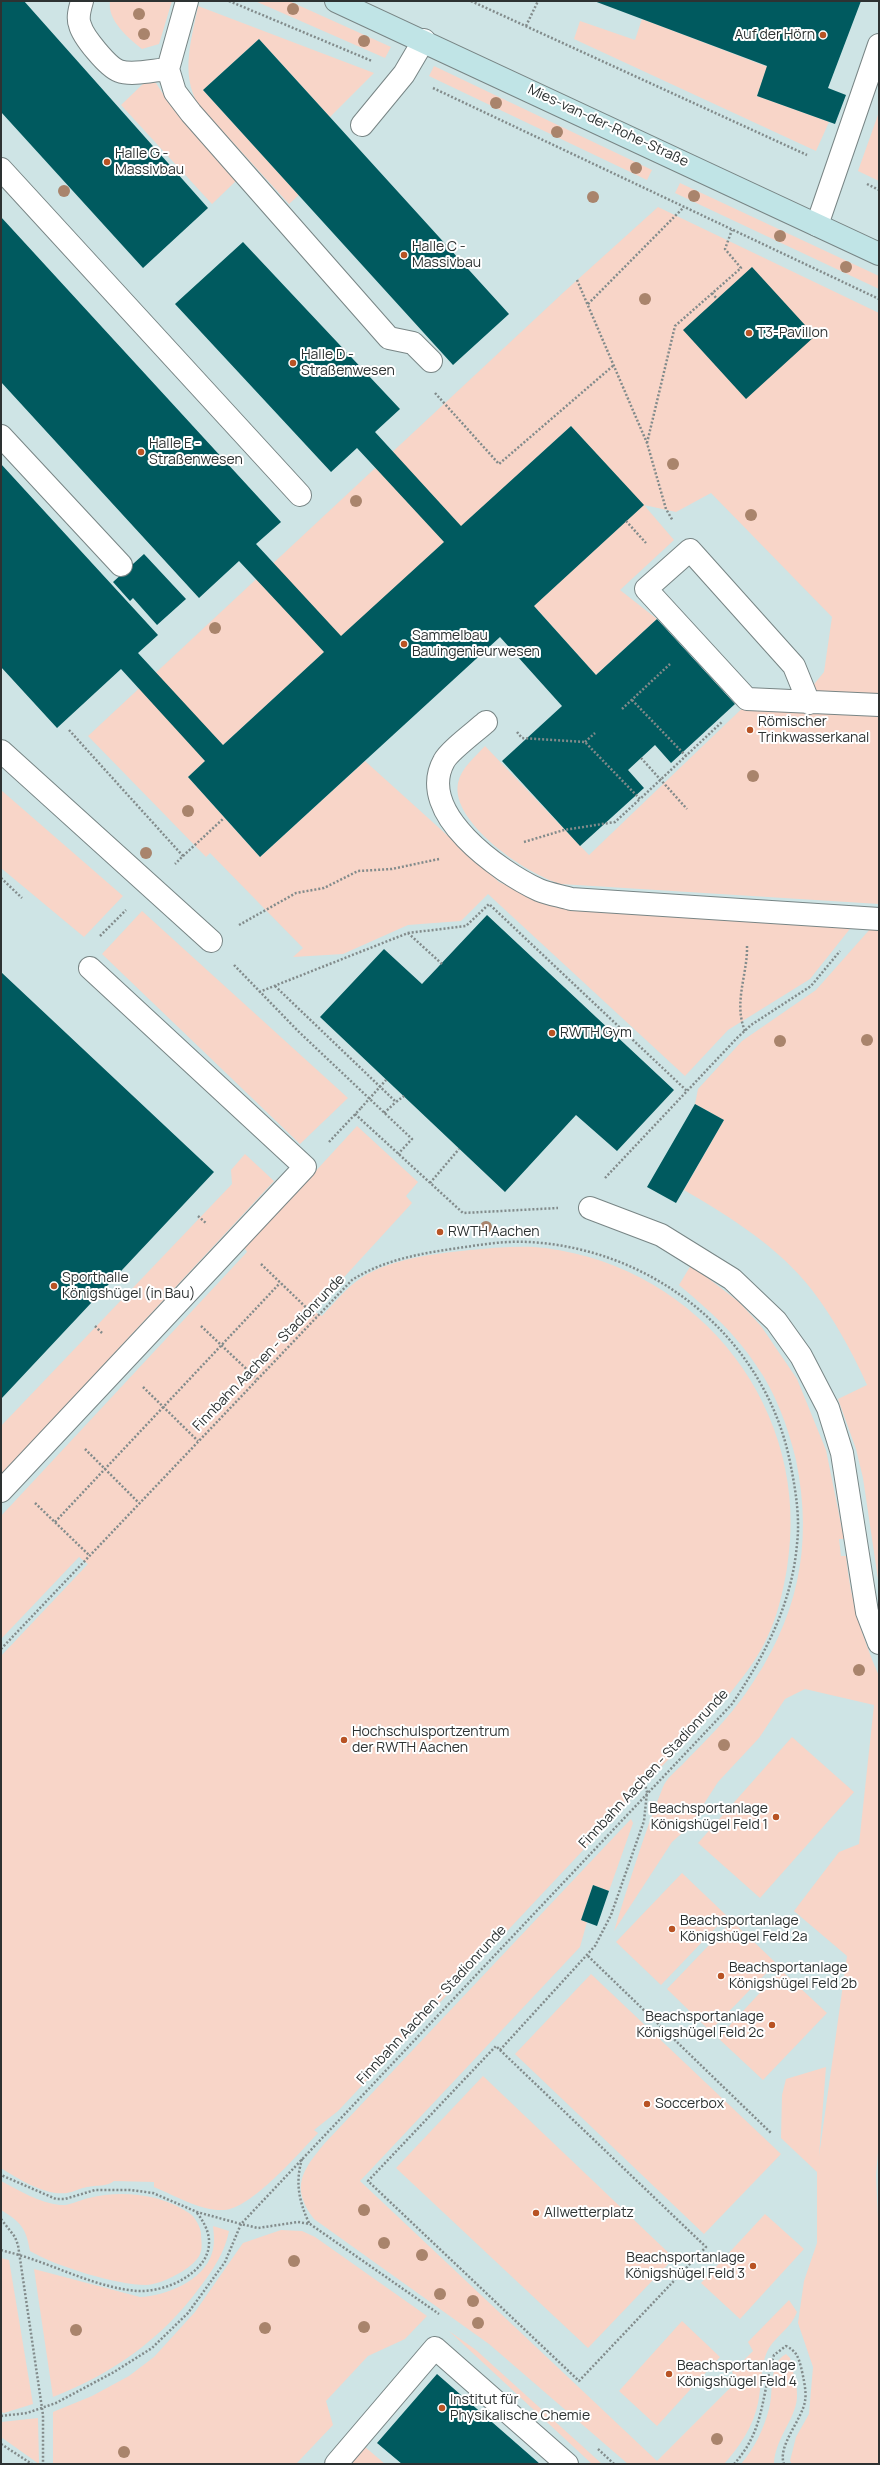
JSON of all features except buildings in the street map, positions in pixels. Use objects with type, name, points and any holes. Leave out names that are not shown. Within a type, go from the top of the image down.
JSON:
[{"type":"street","name":"Mies-van-der-Rohe-Straße","points":[[336,1],[424,40],[879,254]]},
{"type":"lane","points":[[82,1],[79,24],[97,61],[120,72],[168,69]]},
{"type":"lane","points":[[187,1],[168,69],[175,92],[191,114],[390,338],[413,343],[431,361]]},
{"type":"lane","points":[[362,125],[404,74],[424,40]]},
{"type":"lane","points":[[817,225],[879,45]]},
{"type":"lane","points":[[1,169],[300,495]]},
{"type":"lane","points":[[1,436],[121,565]]},
{"type":"lane","points":[[809,703],[794,666],[690,550],[646,589],[747,699],[809,703],[879,705]]},
{"type":"lane","points":[[486,722],[444,761],[438,781],[441,803],[453,824],[476,849],[496,865],[539,890],[571,899],[876,919]]},
{"type":"lane","points":[[1,751],[152,886],[211,941]]},
{"type":"lane","points":[[1,1491],[305,1167],[90,968]]},
{"type":"lane","points":[[584,1208],[661,1235],[732,1279],[776,1321],[801,1356],[828,1408],[842,1453],[867,1612],[879,1643]]},
{"type":"lane","points":[[336,2464],[435,2348],[567,2464]]},
{"type":"path","points":[[229,1],[404,74],[879,299]]},
{"type":"path","points":[[471,1],[879,190]]},
{"type":"path","points":[[526,26],[538,1]]},
{"type":"path","points":[[588,304],[684,207]]},
{"type":"path","points":[[647,443],[675,326],[741,268],[725,249],[732,230]]},
{"type":"path","points":[[577,280],[647,443],[666,509],[690,550]]},
{"type":"path","points":[[712,293],[717,299]]},
{"type":"path","points":[[435,393],[499,464],[614,364]]},
{"type":"path","points":[[622,709],[665,669]]},
{"type":"path","points":[[398,1154],[412,1139],[259,992],[211,941],[296,893],[324,888],[358,871],[392,869],[450,857],[476,849],[536,839],[564,830],[615,822],[747,699]]},
{"type":"path","points":[[632,700],[686,756]]},
{"type":"path","points":[[486,722],[506,721],[522,738],[585,742],[595,734]]},
{"type":"path","points":[[69,730],[183,856]]},
{"type":"path","points":[[585,742],[640,799]]},
{"type":"path","points":[[641,758],[687,808]]},
{"type":"path","points":[[152,886],[224,818]]},
{"type":"path","points":[[1,878],[22,898]]},
{"type":"path","points":[[259,992],[408,933],[466,926],[489,904],[687,1091]]},
{"type":"path","points":[[97,940],[127,909]]},
{"type":"path","points":[[745,910],[747,953],[740,992],[741,1020],[745,1031]]},
{"type":"path","points":[[355,1114],[463,1213],[584,1208],[687,1091],[745,1031],[811,986],[847,942],[876,919]]},
{"type":"path","points":[[408,933],[442,964]]},
{"type":"path","points":[[275,986],[396,1102]]},
{"type":"path","points":[[305,1167],[386,1080]]},
{"type":"path","points":[[384,1113],[404,1096]]},
{"type":"path","points":[[430,1183],[459,1149]]},
{"type":"path","name":"Finnbahn Aachen - Stadionrunde","points":[[1,1649],[352,1280],[378,1265],[435,1251],[494,1243],[527,1241],[555,1244],[613,1260],[672,1287],[706,1313],[735,1344],[753,1369],[770,1400],[782,1428],[790,1459],[797,1516],[797,1544],[792,1574],[772,1638],[756,1669],[732,1704],[647,1792],[241,2224]]},
{"type":"path","points":[[258,1262],[316,1317]]},
{"type":"path","points":[[55,1522],[280,1283]]},
{"type":"path","points":[[200,1324],[257,1379]]},
{"type":"path","points":[[142,1386],[198,1441]]},
{"type":"path","points":[[79,1443],[139,1503]]},
{"type":"path","points":[[34,1502],[89,1555]]},
{"type":"path","points":[[500,2050],[588,1956],[611,1915],[644,1821],[647,1792],[645,1784]]},
{"type":"path","points":[[588,1956],[771,2133]]},
{"type":"path","points":[[496,2046],[500,2050],[706,2247],[580,2381],[368,2180],[496,2046]]},
{"type":"path","points":[[302,2159],[297,2176],[298,2191],[301,2206],[310,2224]]},
{"type":"path","points":[[1,2175],[56,2199],[65,2199],[95,2190],[130,2190],[153,2193],[197,2212],[241,2224],[225,2262],[188,2313],[152,2348],[88,2386],[42,2408],[27,2413],[1,2416]]},
{"type":"path","points":[[1,2250],[105,2284],[138,2291],[156,2290],[189,2275],[200,2266],[207,2254],[210,2239],[206,2224],[197,2212]]},
{"type":"path","points":[[1,2219],[15,2237],[19,2255],[42,2408],[43,2464]]},
{"type":"path","points":[[734,2464],[747,2450],[756,2432],[774,2355],[786,2346],[794,2350],[797,2355],[802,2370],[805,2400],[798,2421],[787,2438],[782,2460],[784,2464]]},
{"type":"path","points":[[1,2444],[32,2464]]},
{"type":"shaded area","name":"RWTH Aachen","points":[[1,1],[879,1],[879,2464],[1,2464]]},
{"type":"shaded area","points":[[110,1],[172,1],[159,44],[142,49],[131,40],[115,22],[110,8]]},
{"type":"shaded area","points":[[255,1],[289,1],[391,47],[385,58]]},
{"type":"shaded area","points":[[198,6],[374,73],[330,117],[259,39],[203,90],[299,195],[289,204],[198,104],[190,80],[189,55]]},
{"type":"shaded area","points":[[642,19],[768,67],[757,96],[829,122],[816,151],[574,39],[580,21],[635,40]]},
{"type":"shaded area","points":[[434,66],[652,170],[647,180],[429,76]]},
{"type":"shaded area","points":[[150,81],[156,83],[170,105],[237,180],[212,204],[121,105],[144,83]]},
{"type":"shaded area","points":[[879,112],[879,181],[858,171]]},
{"type":"shaded area","points":[[680,183],[879,276],[879,289],[675,193]]},
{"type":"shaded area","points":[[658,207],[879,313],[879,904],[561,884],[547,879],[512,859],[478,830],[466,814],[459,798],[458,783],[465,767],[485,746],[589,855],[754,697],[811,688],[824,672],[832,617],[711,493],[676,512],[644,505],[674,540],[620,590],[657,619],[596,675],[534,606],[643,505],[571,426],[188,777],[260,857],[365,761],[499,882],[564,909],[853,925],[810,979],[728,1030],[685,1076],[488,894],[461,921],[408,925],[343,954],[293,957],[303,948],[210,853],[206,857],[88,736],[565,291]]},
{"type":"shaded area","points":[[1,790],[123,896],[84,937],[1,868]]},
{"type":"shaded area","points":[[142,911],[348,1098],[300,1144],[102,954]]},
{"type":"shaded area","points":[[871,928],[879,928],[879,1586],[863,1478],[856,1449],[838,1399],[867,1385],[855,1360],[820,1301],[785,1260],[736,1222],[684,1190],[724,1120],[695,1104],[698,1089],[742,1041],[816,990]]},
{"type":"shaded area","name":"Hochschulsportzentrum der RWTH Aachen","points":[[357,1126],[418,1182],[406,1196],[412,1203],[313,1311],[322,1316],[350,1286],[373,1271],[386,1266],[400,1261],[428,1255],[488,1248],[545,1248],[602,1261],[653,1284],[697,1317],[735,1357],[763,1403],[782,1455],[791,1510],[787,1568],[779,1605],[770,1632],[762,1648],[728,1696],[338,2111],[314,2130],[318,2133],[261,2190],[248,2200],[235,2207],[224,2210],[215,2210],[197,2206],[154,2187],[154,2182],[114,2181],[101,2186],[91,2186],[67,2193],[50,2192],[32,2186],[1,2168],[1,1656],[88,1564],[79,1557],[1,1639],[1,1516],[247,1252],[245,1248]]},
{"type":"shaded area","points":[[245,1154],[274,1181],[1,1475],[1,1426],[232,1184],[231,1170]]},
{"type":"shaded area","points":[[691,1265],[739,1302],[761,1326],[797,1379],[826,1450],[844,1539],[839,1539],[841,1556],[846,1556],[850,1587],[858,1618],[867,1647],[879,1676],[879,2141],[876,2175],[879,2241],[879,2464],[792,2464],[790,2461],[796,2437],[809,2414],[813,2367],[798,2323],[804,2281],[817,2243],[817,2172],[781,2138],[782,2095],[786,2079],[826,2067],[819,2156],[847,1956],[794,1911],[839,1852],[859,1844],[874,1705],[805,1689],[785,1699],[759,1738],[718,1782],[689,1827],[672,1842],[614,1931],[643,1841],[664,1784],[732,1712],[764,1666],[778,1638],[789,1610],[797,1582],[802,1553],[803,1523],[801,1492],[796,1460],[780,1411],[770,1387],[748,1353],[711,1312],[679,1285]]},
{"type":"shaded area","name":"Beachsportanlage Königshügel Feld 1","points":[[792,1737],[854,1792],[760,1898],[698,1843]]},
{"type":"shaded area","points":[[631,1819],[633,1823],[609,1891],[593,1885],[581,1920],[587,1922],[580,1947],[360,2181],[657,2461],[737,2381],[732,2372],[753,2351],[748,2342],[789,2300],[797,2312],[788,2327],[773,2343],[766,2354],[758,2403],[753,2420],[740,2443],[724,2464],[628,2464],[489,2344],[314,2219],[302,2198],[301,2188],[305,2171],[324,2144]]},
{"type":"shaded area","name":"Beachsportanlage Königshügel Feld 2a","points":[[682,1873],[727,1916],[661,1985],[616,1942]]},
{"type":"shaded area","name":"Beachsportanlage Königshügel Feld 2b","points":[[732,1921],[776,1963],[710,2031],[667,1989]]},
{"type":"shaded area","name":"Beachsportanlage Königshügel Feld 2c","points":[[781,1970],[827,2013],[763,2080],[718,2038]]},
{"type":"shaded area","points":[[591,1974],[781,2154],[704,2234],[515,2054]]},
{"type":"shaded area","name":"Allwetterplatz","points":[[483,2076],[674,2258],[588,2348],[396,2168]]},
{"type":"shaded area","points":[[1,2181],[37,2199],[52,2204],[71,2204],[89,2198],[114,2194],[140,2195],[166,2202],[189,2213],[197,2222],[201,2233],[202,2246],[200,2254],[191,2265],[176,2275],[160,2282],[146,2285],[119,2282],[86,2274],[55,2263],[30,2251],[27,2237],[22,2226],[1,2210]]},
{"type":"shaded area","name":"Beachsportanlage Königshügel Feld 3","points":[[765,2214],[804,2249],[740,2319],[701,2283]]},
{"type":"shaded area","points":[[213,2226],[229,2231],[225,2246],[214,2267],[185,2306],[152,2339],[134,2353],[96,2377],[53,2397],[34,2269],[140,2297],[161,2294],[192,2279],[201,2272],[208,2263],[214,2246]]},
{"type":"shaded area","points":[[281,2230],[302,2231],[315,2237],[427,2316],[405,2339],[368,2356],[326,2401],[333,2425],[296,2464],[53,2464],[53,2412],[92,2396],[129,2376],[154,2357],[195,2312],[243,2243]]},
{"type":"shaded area","points":[[1,2258],[9,2260],[33,2404],[4,2413],[1,2412]]},
{"type":"shaded area","name":"Beachsportanlage Königshügel Feld 4","points":[[682,2321],[720,2357],[657,2426],[619,2391]]},
{"type":"shaded area","points":[[449,2331],[476,2350],[602,2464],[592,2464]]},
{"type":"shaded area","points":[[786,2354],[790,2358],[797,2394],[794,2411],[778,2445],[774,2464],[741,2464],[755,2445],[762,2431],[769,2409],[776,2364]]},
{"type":"shaded area","points":[[38,2418],[39,2464],[1,2437],[1,2422]]},
{"type":"shaded area","points":[[364,2446],[385,2464],[349,2464]]},
{"type":"place","name":"Auf der Hörn","points":[[823,35]]},
{"type":"place","name":"Halle G - Massivbau","points":[[107,162]]},
{"type":"place","name":"Halle C - Massivbau","points":[[404,255]]},
{"type":"place","name":"T3-Pavillon","points":[[749,333]]},
{"type":"place","name":"Halle D - Straßenwesen","points":[[293,363]]},
{"type":"place","name":"Halle E - Straßenwesen","points":[[141,452]]},
{"type":"place","name":"Sammelbau Bauingenieurwesen","points":[[404,644]]},
{"type":"place","name":"Römischer Trinkwasserkanal","points":[[750,730]]},
{"type":"place","name":"RWTH Gym","points":[[552,1033]]},
{"type":"place","name":"RWTH Aachen","points":[[440,1232]]},
{"type":"place","name":"Sporthalle Königshügel (in Bau)","points":[[54,1286]]},
{"type":"place","name":"Hochschulsportzentrum der RWTH Aachen","points":[[344,1740]]},
{"type":"place","name":"Beachsportanlage Königshügel Feld 1","points":[[776,1817]]},
{"type":"place","name":"Beachsportanlage Königshügel Feld 2a","points":[[672,1929]]},
{"type":"place","name":"Beachsportanlage Königshügel Feld 2b","points":[[721,1976]]},
{"type":"place","name":"Beachsportanlage Königshügel Feld 2c","points":[[772,2025]]},
{"type":"place","name":"Soccerbox","points":[[647,2104]]},
{"type":"place","name":"Allwetterplatz","points":[[536,2213]]},
{"type":"place","name":"Beachsportanlage Königshügel Feld 3","points":[[753,2266]]},
{"type":"place","name":"Beachsportanlage Königshügel Feld 4","points":[[669,2374]]},
{"type":"place","name":"Institut für Physikalische Chemie","points":[[442,2408]]}]
